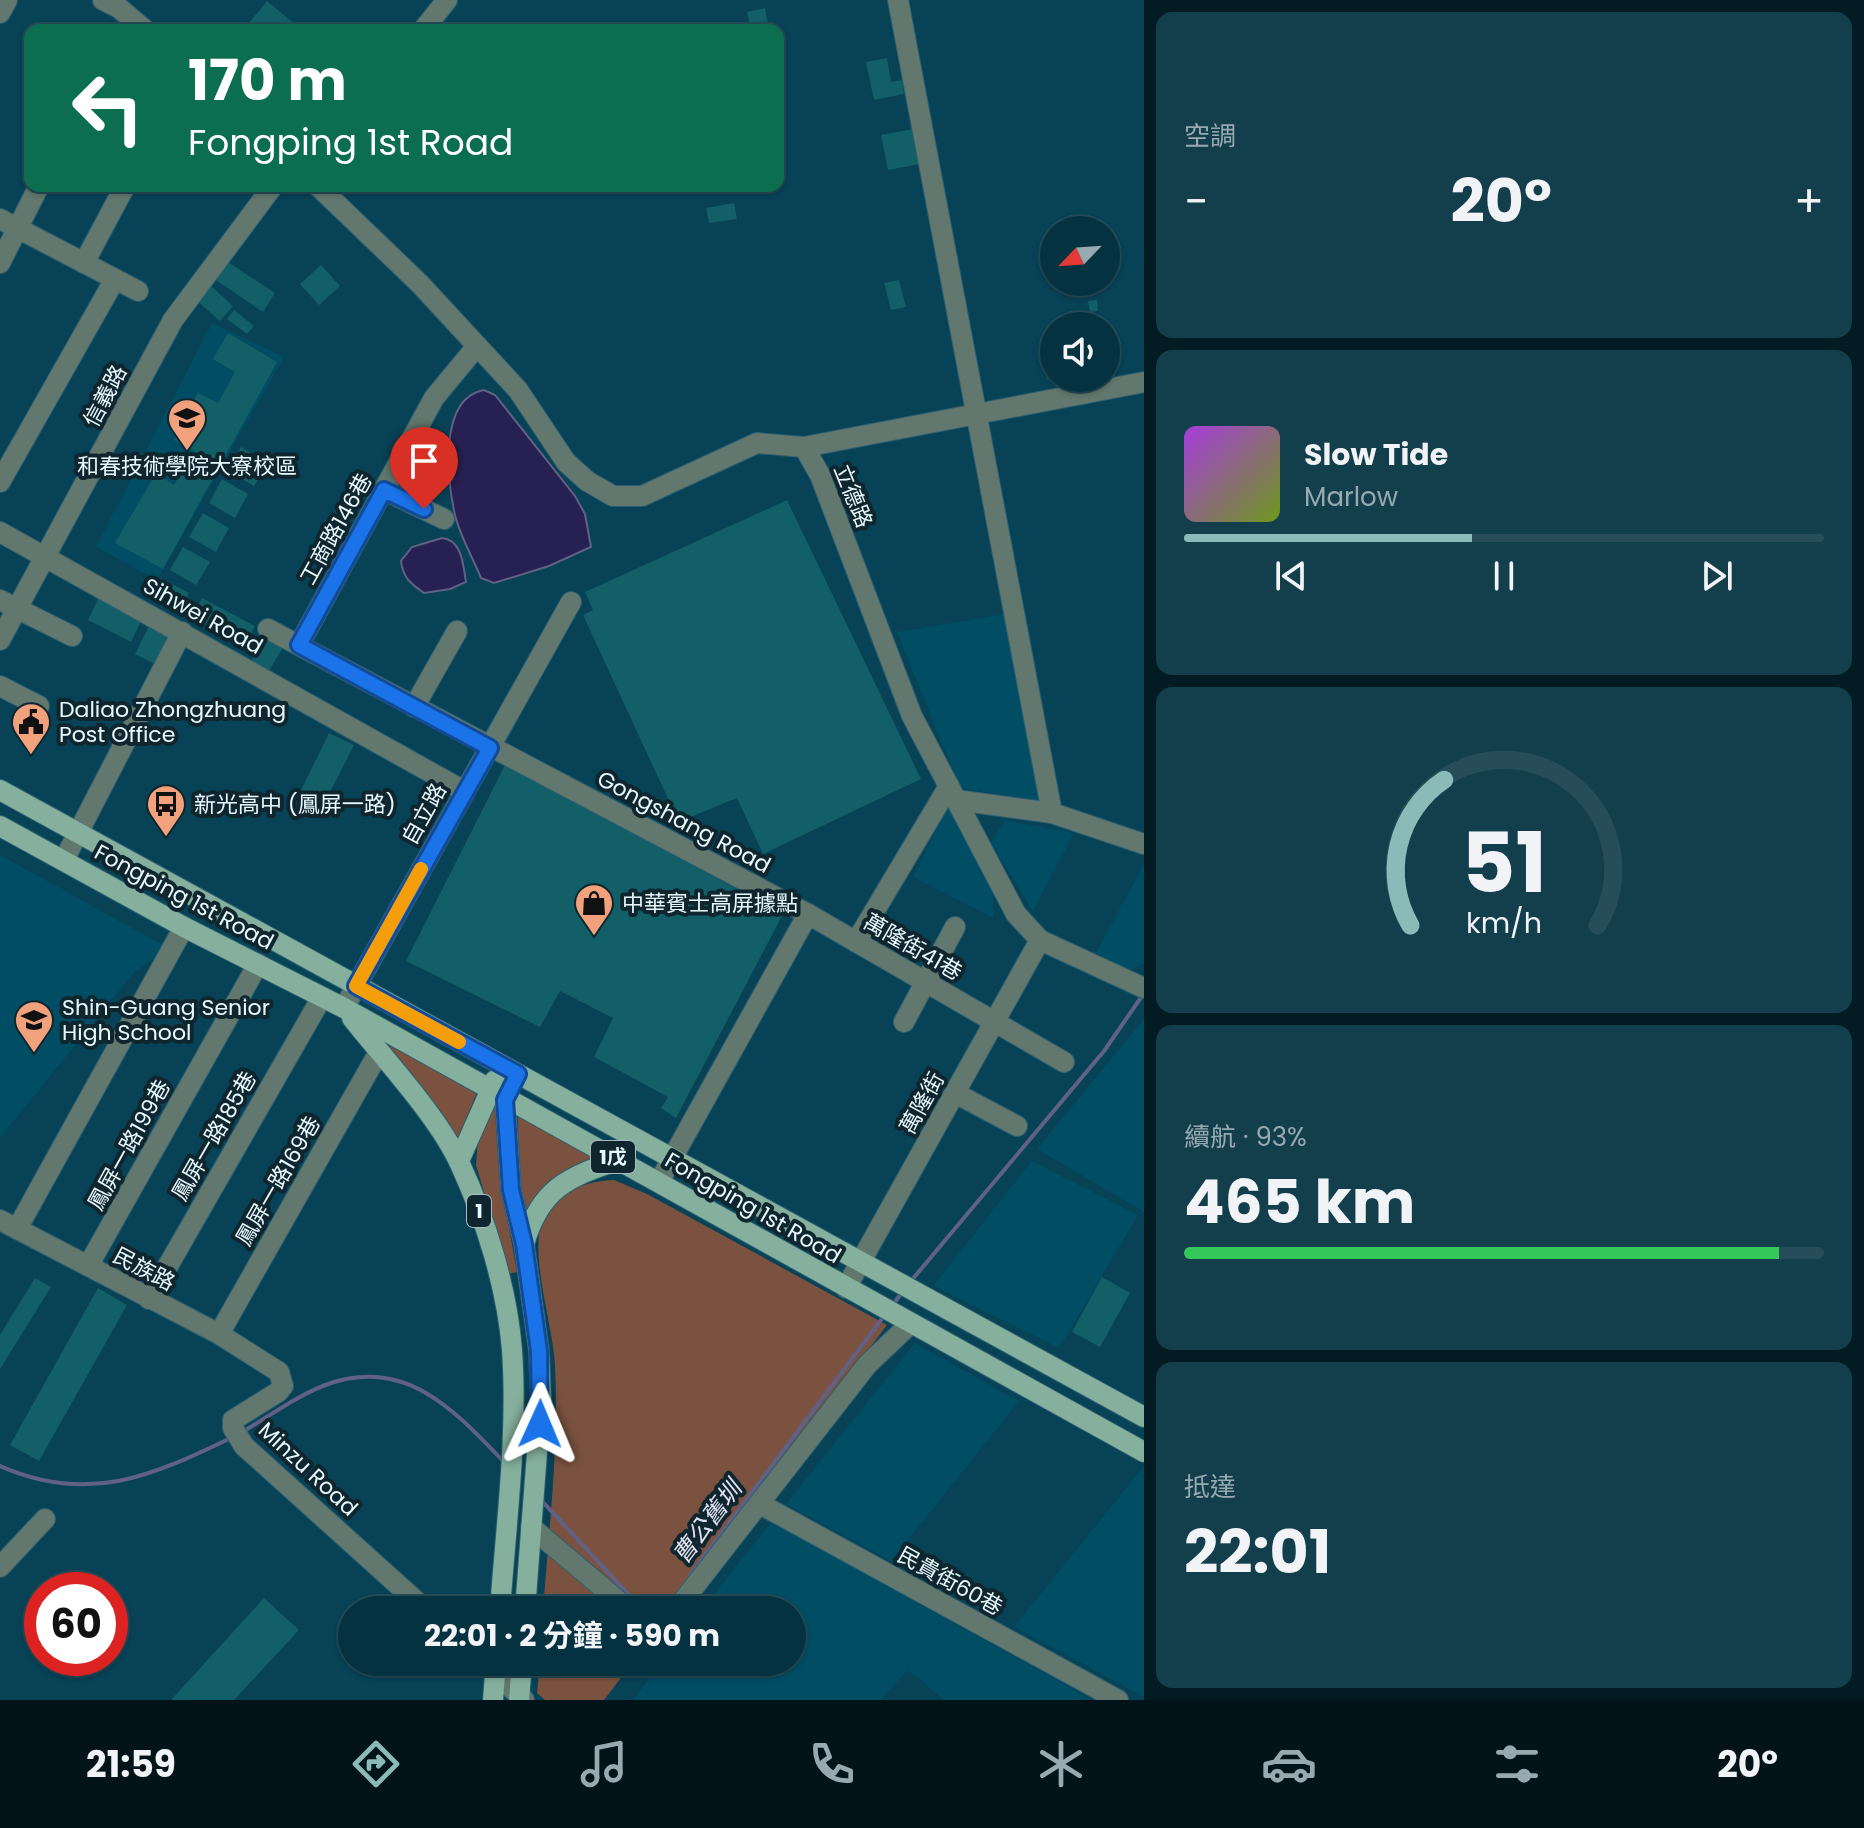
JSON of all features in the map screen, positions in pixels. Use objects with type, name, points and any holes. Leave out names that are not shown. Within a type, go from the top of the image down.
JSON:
[{"type":"main road","name":"Fongping 1st Road","points":[[0,790],[675,1158],[919,1297],[1144,1417]]},
{"type":"main road","name":"Fongping 1st Road","points":[[0,826],[184,927],[344,1008],[1144,1452]]},
{"type":"main road","name":"1","points":[[344,1008],[459,1161],[496,1270],[512,1347],[510,1451],[501,1596]]},
{"type":"main road","points":[[459,1161],[510,1070]]},
{"type":"main road","name":"1","points":[[497,1095],[511,1190],[524,1244],[539,1351],[541,1400],[526,1596]]},
{"type":"main road","points":[[524,1244],[532,1217],[553,1190],[577,1174],[619,1160]]},
{"type":"main road","points":[[492,1676],[493,1700]]},
{"type":"main road","points":[[521,1699],[522,1676]]},
{"type":"street","points":[[0,13],[7,0]]},
{"type":"street","points":[[103,0],[119,8],[138,24]]},
{"type":"street","points":[[428,24],[447,0]]},
{"type":"street","points":[[898,0],[1052,813]]},
{"type":"street","points":[[0,263],[9,224],[34,192]]},
{"type":"street","points":[[84,263],[122,192]]},
{"type":"street","name":"信義路","points":[[0,640],[9,604],[48,556],[173,320],[269,192]]},
{"type":"street","points":[[324,192],[420,284],[518,390],[566,462],[587,481],[613,496],[642,496],[670,485],[735,450],[757,443],[804,447],[1144,382]]},
{"type":"street","points":[[9,224],[138,291]]},
{"type":"street","points":[[0,482],[115,279]]},
{"type":"street","name":"工商路146巷","points":[[299,645],[434,398],[477,346]]},
{"type":"street","name":"立德路","points":[[804,447],[820,475],[912,716],[1016,914],[1040,940],[1141,987]]},
{"type":"street","points":[[384,490],[444,519]]},
{"type":"street","name":"Sihwei Road","points":[[0,532],[48,556],[464,791]]},
{"type":"street","name":"自立路","points":[[344,1008],[571,602]]},
{"type":"street","points":[[9,604],[72,636]]},
{"type":"street","name":"Gongshang Road","points":[[268,629],[808,914]]},
{"type":"street","points":[[414,707],[457,631]]},
{"type":"street","points":[[64,860],[182,632]]},
{"type":"street","points":[[0,686],[39,706]]},
{"type":"street","points":[[856,942],[952,793],[1052,813],[1144,844]]},
{"type":"street","points":[[659,1182],[808,914]]},
{"type":"street","name":"萬隆街41巷","points":[[808,914],[1064,1062]]},
{"type":"street","points":[[8,1224],[184,927]]},
{"type":"street","points":[[904,1022],[955,927]]},
{"type":"street","name":"萬隆街","points":[[846,1288],[1040,940]]},
{"type":"street","name":"鳳屏一路199巷","points":[[88,1266],[258,964]]},
{"type":"street","name":"鳳屏一路185巷","points":[[149,1299],[322,997]]},
{"type":"street","name":"鳳屏一路169巷","points":[[219,1334],[379,1052]]},
{"type":"street","points":[[955,1093],[1017,1126]]},
{"type":"street","name":"民族路","points":[[8,1224],[219,1334],[279,1372],[283,1386],[278,1392],[233,1420],[241,1440]]},
{"type":"street","points":[[687,1596],[867,1365],[906,1322]]},
{"type":"street","name":"Minzu Road","points":[[241,1440],[411,1596]]},
{"type":"street","name":"民貴街60巷","points":[[760,1504],[1118,1700]]},
{"type":"street","points":[[0,1567],[45,1519]]},
{"type":"street","points":[[531,1527],[612,1596]]},
{"type":"street","points":[[501,1676],[521,1699]]},
{"type":"shaded area","name":"和春技術學院大寮校區","points":[[212,323],[284,357],[157,580],[96,547]]},
{"type":"shaded area","points":[[484,390],[495,395],[575,496],[585,514],[591,547],[549,566],[494,583],[481,578],[460,531],[452,500],[449,463],[452,424],[459,408],[469,396]]},
{"type":"shaded area","points":[[442,538],[458,548],[466,582],[450,589],[424,593],[408,580],[401,561],[412,547]]},
{"type":"shaded area","points":[[1005,614],[1041,801],[960,788],[897,632]]},
{"type":"shaded area","points":[[949,805],[993,891],[994,918],[913,877]]},
{"type":"shaded area","points":[[1005,820],[1074,833],[1033,911],[991,843]]},
{"type":"shaded area","name":"Shin-Guang Senior High School","points":[[0,855],[170,949],[135,971],[0,1138]]},
{"type":"shaded area","points":[[1144,864],[1144,963],[1129,971],[1096,953]]},
{"type":"shaded area","points":[[1144,1019],[1144,1212],[1037,1149]]},
{"type":"shaded area","points":[[387,1041],[477,1092],[457,1142],[390,1048]]},
{"type":"shaded area","points":[[491,1101],[500,1105],[501,1184],[517,1272],[508,1274],[476,1165],[478,1138]]},
{"type":"shaded area","points":[[518,1115],[602,1159],[524,1217],[518,1175]]},
{"type":"shaded area","points":[[1032,1161],[1138,1215],[1059,1348],[933,1286]]},
{"type":"shaded area","points":[[614,1180],[647,1194],[887,1325],[683,1596],[544,1596],[553,1488],[556,1396],[539,1240],[545,1214],[552,1205],[570,1191],[591,1183]]},
{"type":"shaded area","points":[[915,1343],[1019,1401],[891,1561],[786,1504]]},
{"type":"shaded area","points":[[1144,1466],[1144,1697],[1014,1627]]},
{"type":"shaded area","points":[[771,1522],[1092,1700],[944,1700],[908,1670],[880,1700],[633,1700],[651,1676],[806,1676],[806,1596],[713,1596]]},
{"type":"shaded area","points":[[539,1676],[622,1676],[604,1700],[545,1700],[537,1693]]},
{"type":"building","points":[[267,1],[295,24],[248,24]]},
{"type":"building","points":[[765,8],[768,24],[750,24],[747,12]]},
{"type":"building","points":[[887,58],[891,82],[902,80],[904,94],[874,100],[866,62]]},
{"type":"building","points":[[913,129],[920,164],[888,170],[881,135]]},
{"type":"building","points":[[734,203],[737,219],[709,223],[706,208]]},
{"type":"building","points":[[222,258],[275,293],[263,312],[210,276]]},
{"type":"building","points":[[321,265],[340,286],[319,305],[300,284]]},
{"type":"building","points":[[899,280],[906,307],[891,310],[884,283]]},
{"type":"building","points":[[210,285],[233,306],[220,321],[196,300]]},
{"type":"building","points":[[1097,300],[1098,311],[1090,312],[1088,301]]},
{"type":"building","points":[[234,310],[254,326],[247,334],[227,319]]},
{"type":"building","points":[[228,333],[277,362],[163,569],[115,543],[156,473],[174,485],[194,451],[174,440],[198,393],[218,403],[235,372],[213,359]]},
{"type":"building","points":[[241,447],[268,463],[254,486],[228,471]]},
{"type":"building","points":[[222,479],[248,494],[235,518],[209,503]]},
{"type":"building","points":[[787,500],[921,779],[763,854],[737,798],[688,818],[676,816],[583,615],[593,610],[585,592]]},
{"type":"building","points":[[203,513],[229,528],[216,552],[189,537]]},
{"type":"building","points":[[183,547],[210,562],[196,585],[170,570]]},
{"type":"building","points":[[161,578],[189,593],[179,611],[152,596]]},
{"type":"building","points":[[99,597],[142,619],[131,642],[88,620]]},
{"type":"building","points":[[202,598],[255,626],[245,646],[192,618]]},
{"type":"building","points":[[151,622],[172,632],[155,664],[135,654]]},
{"type":"building","points":[[266,634],[285,644],[269,671],[251,661]]},
{"type":"building","points":[[329,733],[354,745],[325,802],[301,790]]},
{"type":"building","name":"中華賓士高屏據點","points":[[505,765],[783,914],[676,1118],[661,1108],[668,1097],[594,1057],[613,1018],[560,991],[540,1027],[406,961]]},
{"type":"building","points":[[1102,1277],[1130,1293],[1100,1347],[1072,1332]]},
{"type":"building","points":[[35,1278],[51,1287],[0,1369],[0,1335]]},
{"type":"building","points":[[98,1288],[127,1305],[39,1461],[10,1445]]},
{"type":"building","points":[[264,1598],[299,1630],[234,1700],[171,1700]]},
{"type":"waterway","name":"曹公舊圳","points":[[911,1281],[1104,1051],[1142,996]]},
{"type":"waterway","name":"曹公舊圳","points":[[892,1306],[903,1291]]},
{"type":"waterway","name":"曹公舊圳","points":[[690,1575],[884,1316]]},
{"type":"waterway","name":"曹公舊圳","points":[[244,1431],[320,1387],[359,1377],[384,1378],[428,1394],[468,1425],[504,1462]]},
{"type":"waterway","name":"曹公舊圳","points":[[0,1466],[32,1478],[63,1483],[120,1481],[147,1474],[233,1437]]},
{"type":"waterway","name":"曹公舊圳","points":[[541,1500],[630,1596]]},
{"type":"slow traffic","points":[[421,869],[356,986],[459,1042]]},
{"type":"place","name":"和春技術學院大寮校區","points":[[187,452]]},
{"type":"place","name":"Daliao Zhongzhuang Post Office","points":[[31,756]]},
{"type":"place","name":"新光高中 (鳳屏一路)","points":[[166,838]]},
{"type":"place","name":"中華賓士高屏據點","points":[[594,937]]},
{"type":"place","name":"Shin-Guang Senior High School","points":[[34,1054]]},
{"type":"route","points":[[424,509],[384,490],[299,645],[490,748],[356,986],[518,1074],[505,1100],[511,1190],[524,1244],[539,1351],[540,1424]]}]
